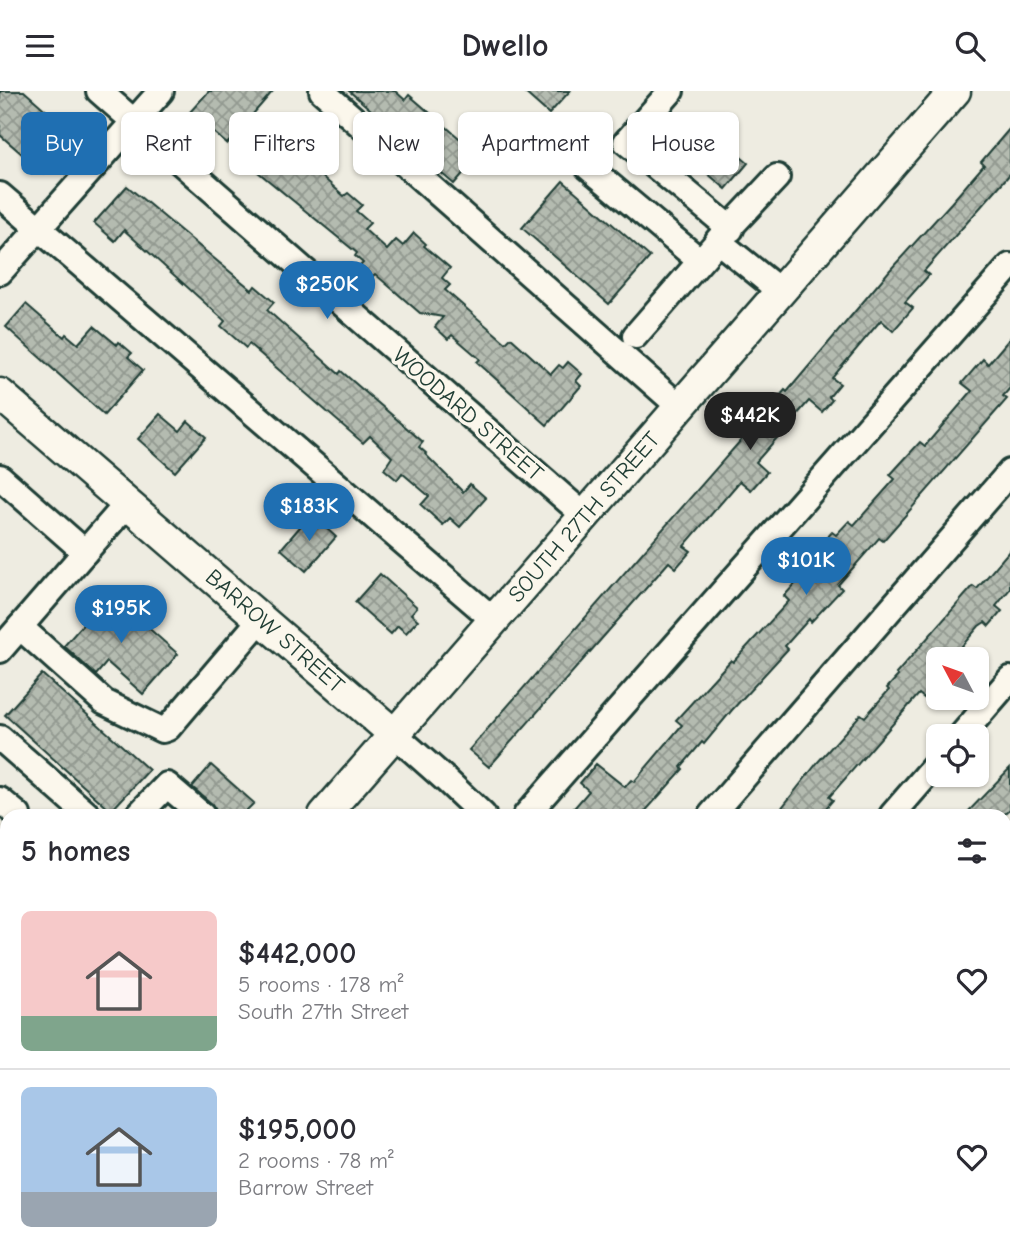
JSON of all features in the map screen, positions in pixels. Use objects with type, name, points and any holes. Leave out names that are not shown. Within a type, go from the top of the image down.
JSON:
[{"type":"main road","name":"SOUTH 27TH STREET","points":[[329,809],[955,91]]},
{"type":"main road","name":"BARROW STREET","points":[[0,394],[394,734]]},
{"type":"street","name":"WOODARD STREET","points":[[99,91],[123,112]]},
{"type":"street","points":[[143,112],[161,91]]},
{"type":"street","points":[[322,91],[680,407]]},
{"type":"street","points":[[671,91],[626,142],[781,292]]},
{"type":"street","points":[[0,272],[121,137]]},
{"type":"street","name":"WOODARD STREET","points":[[195,175],[585,516]]},
{"type":"street","points":[[598,175],[699,260]]},
{"type":"street","points":[[635,336],[699,260],[777,177]]},
{"type":"street","points":[[0,195],[494,620]]},
{"type":"street","points":[[531,809],[1010,266]]},
{"type":"street","points":[[716,809],[1010,472]]},
{"type":"street","points":[[0,477],[85,552]]},
{"type":"street","points":[[0,650],[127,504]]},
{"type":"street","points":[[20,627],[104,702],[162,730],[168,728],[261,619]]},
{"type":"street","points":[[971,724],[1010,679]]},
{"type":"street","name":"BARROW STREET","points":[[394,734],[477,809]]},
{"type":"street","points":[[0,738],[81,809]]},
{"type":"street","points":[[897,809],[926,776]]},
{"type":"street","points":[[144,809],[167,785],[195,809]]},
{"type":"building","points":[[0,91],[24,91],[48,112],[21,112],[21,153],[0,135]]},
{"type":"building","points":[[209,91],[273,91],[255,112],[229,112],[227,144],[215,134],[215,112],[190,112]]},
{"type":"building","points":[[349,91],[395,91],[405,100],[409,95],[429,112],[373,112]]},
{"type":"building","points":[[523,91],[570,91],[551,112],[547,112]]},
{"type":"building","points":[[444,125],[458,137],[458,175],[462,175],[454,184],[444,175]]},
{"type":"building","points":[[1010,128],[1010,174],[924,271],[929,275],[905,302],[913,308],[893,331],[881,320],[832,378],[840,384],[829,397],[832,400],[822,412],[809,401],[756,462],[767,472],[751,490],[740,481],[684,546],[691,551],[676,568],[669,562],[489,767],[469,750],[785,390],[787,392],[890,270],[984,165],[981,162]]},
{"type":"building","points":[[739,155],[748,163],[739,174]]},
{"type":"building","points":[[262,175],[320,175],[344,196],[348,193],[362,205],[356,211],[370,223],[364,229],[387,250],[396,240],[403,246],[414,233],[426,244],[424,246],[450,268],[442,278],[450,285],[445,290],[506,343],[511,338],[551,374],[559,365],[563,368],[568,362],[582,374],[576,381],[581,386],[547,425],[477,362],[480,359],[452,335],[448,339],[435,327],[443,317],[420,313],[375,274],[372,277],[359,267],[363,263],[355,256],[357,253]]},
{"type":"building","points":[[709,175],[738,175],[726,189]]},
{"type":"building","points":[[563,181],[650,257],[609,304],[522,228]]},
{"type":"building","points":[[127,186],[252,290],[255,286],[274,302],[267,310],[339,374],[341,371],[423,442],[419,447],[463,492],[470,484],[486,498],[460,527],[450,518],[443,525],[421,505],[429,496],[402,473],[397,480],[384,469],[392,457],[370,436],[363,443],[249,344],[246,348],[221,326],[225,321],[124,230],[115,241],[94,223]]},
{"type":"building","points":[[26,304],[64,337],[66,334],[78,344],[94,326],[117,345],[119,342],[132,353],[128,357],[143,370],[104,415],[6,327]]},
{"type":"building","points":[[1010,338],[1010,388],[1003,396],[1007,399],[883,541],[879,538],[838,585],[842,589],[811,622],[809,619],[785,646],[788,649],[704,744],[702,742],[681,767],[683,769],[647,809],[573,809],[589,791],[580,783],[596,764],[625,787],[631,780],[634,782],[682,725],[676,720],[789,601],[784,596],[819,558],[815,551],[832,532],[836,535],[849,521],[854,525],[895,479],[890,475],[920,442],[925,446],[972,391],[962,383],[983,359],[988,364]]},
{"type":"building","points":[[160,414],[180,431],[188,421],[206,437],[175,472],[138,439]]},
{"type":"building","points":[[311,514],[336,537],[306,571],[281,549]]},
{"type":"building","points":[[1010,550],[1010,589],[996,606],[1002,611],[989,626],[985,622],[979,626],[961,647],[926,647],[926,696],[924,698],[919,694],[829,797],[833,800],[825,809],[781,809],[861,714],[865,717],[889,690],[887,688],[898,676],[896,674],[973,586],[977,589]]},
{"type":"building","points":[[380,574],[417,607],[411,614],[418,620],[406,633],[398,626],[391,634],[355,602]]},
{"type":"building","points":[[110,594],[178,654],[143,694],[107,662],[96,675],[64,646]]},
{"type":"building","points":[[42,674],[149,770],[113,809],[109,809],[5,715]]},
{"type":"building","points":[[211,765],[254,803],[248,809],[215,809],[192,787]]},
{"type":"building","points":[[1010,768],[1010,809],[971,809]]}]
